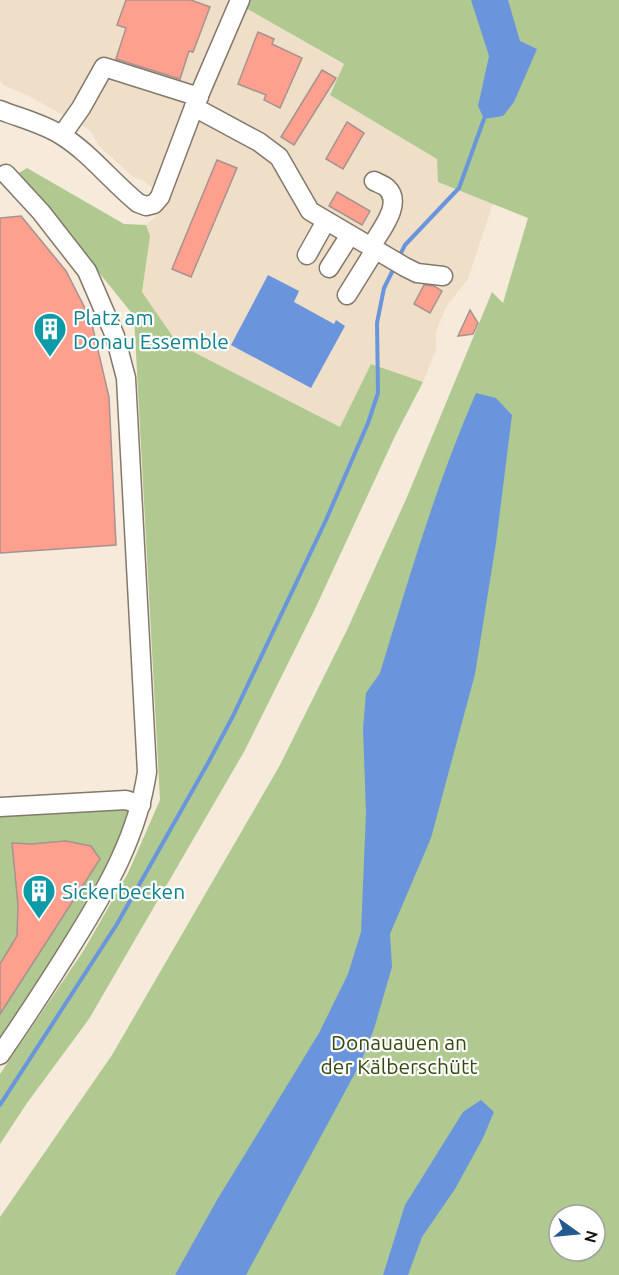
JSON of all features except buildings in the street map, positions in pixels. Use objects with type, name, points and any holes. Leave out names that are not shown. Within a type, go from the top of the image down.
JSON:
[{"type":"street","points":[[0,110],[62,135],[92,158],[138,203],[146,206],[153,204],[160,197],[196,102],[240,0]]},
{"type":"street","points":[[62,135],[81,108],[104,67],[196,102],[279,157],[310,211],[417,273],[443,276]]},
{"type":"street","points":[[0,122],[24,119]]},
{"type":"street","points":[[0,1055],[108,887],[131,836],[141,805],[147,772],[126,378],[115,336],[87,271],[41,212],[6,174]]},
{"type":"street","points":[[347,296],[377,251],[392,210],[392,198],[387,188],[374,181]]},
{"type":"street","points":[[306,255],[326,221]]},
{"type":"street","points":[[329,268],[350,235]]},
{"type":"street","points":[[0,807],[126,800],[141,805]]},
{"type":"shaded area","points":[[0,0],[228,0],[344,65],[330,94],[496,194],[468,279],[446,307],[436,332],[436,350],[423,382],[371,364],[340,427],[178,344],[142,292],[149,236],[146,225],[161,212],[165,198],[144,181],[133,177],[99,146],[90,130],[27,95],[3,85],[0,80]]},
{"type":"green space","name":"Donauauen an der Kälberschütt","points":[[247,0],[619,0],[619,1275],[0,1275],[0,1217],[112,1055],[280,765],[347,630],[407,497],[492,292],[503,303],[528,218],[438,182],[437,159],[330,95],[344,64],[244,7]]},
{"type":"green space","points":[[27,168],[124,224],[146,225],[150,236],[142,292],[178,344],[340,427],[371,364],[423,382],[245,750],[89,1019],[0,1144],[0,1074],[84,950],[128,873],[160,800],[134,316],[19,173]]},
{"type":"green space","points":[[124,807],[133,813],[104,885],[0,1046],[0,812]]},
{"type":"water","points":[[471,0],[508,0],[520,41],[537,49],[514,102],[503,116],[484,119],[478,106],[489,56]]},
{"type":"water","points":[[268,275],[299,291],[294,302],[334,324],[336,320],[345,326],[311,388],[231,345]]},
{"type":"water","points":[[476,393],[496,398],[512,415],[496,543],[475,674],[431,838],[390,934],[392,967],[374,1029],[360,1064],[246,1275],[175,1275],[217,1200],[319,1033],[348,974],[361,932],[366,813],[363,729],[366,693],[380,673],[436,497]]},
{"type":"water","points":[[481,1100],[494,1112],[483,1138],[455,1189],[422,1237],[408,1275],[383,1275],[405,1205],[463,1112]]},
{"type":"waterway","points":[[398,259],[405,245],[459,188],[484,119]]},
{"type":"waterway","points":[[0,1105],[117,924],[208,763],[233,716],[326,520],[368,423],[378,393],[377,323],[384,288],[394,268]]},
{"type":"place","name":"Platz am Donau Essemble","points":[[50,358]]},
{"type":"place","name":"Sickerbecken","points":[[39,920]]}]
